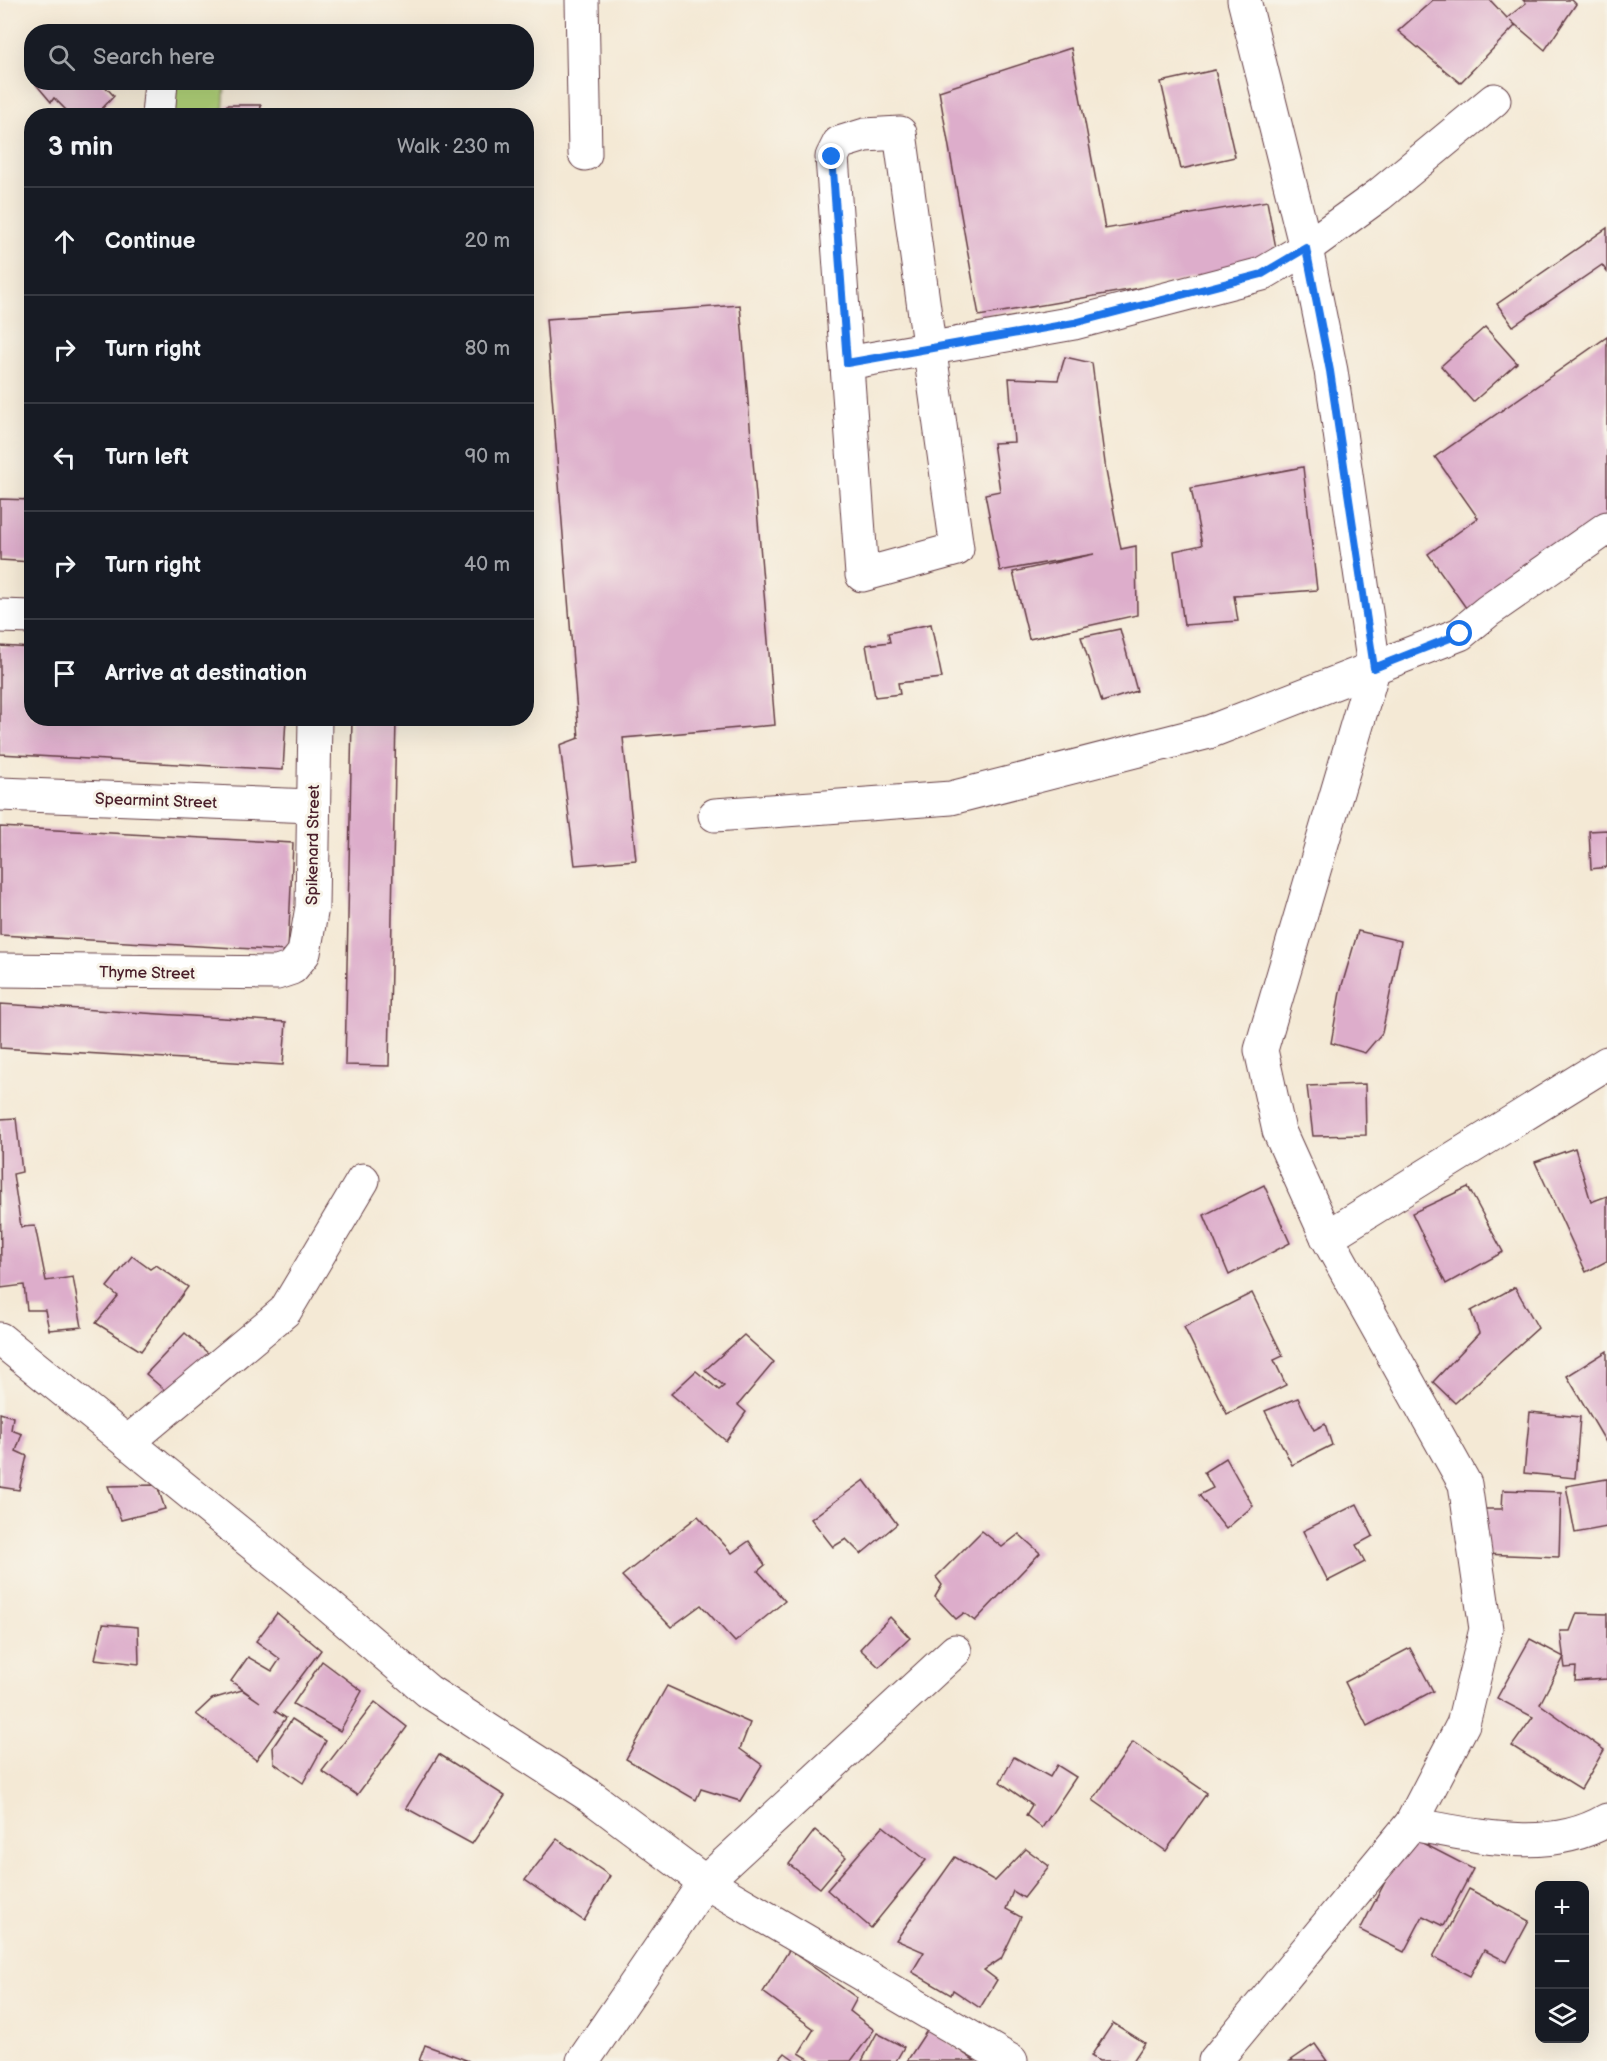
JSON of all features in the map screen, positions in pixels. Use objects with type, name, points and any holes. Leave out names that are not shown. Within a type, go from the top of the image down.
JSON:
[{"type":"street","points":[[582,0],[585,154]]},
{"type":"street","points":[[1215,2061],[1411,1824],[1463,1724],[1486,1629],[1465,1484],[1327,1237],[1279,1131],[1261,1050],[1374,668],[1330,371],[1306,248],[1244,0]]},
{"type":"street","points":[[159,108],[160,90]]},
{"type":"street","points":[[847,363],[1074,323],[1262,274],[1306,248],[1379,195],[1494,100]]},
{"type":"street","points":[[900,134],[957,549],[862,575],[847,363],[832,157],[838,143],[865,135],[900,134]]},
{"type":"street","points":[[715,815],[951,798],[1209,732],[1460,634],[1488,611],[1607,528]]},
{"type":"street","points":[[0,616],[24,617]]},
{"type":"street","name":"Spikenard Street","points":[[292,968],[304,952],[312,908],[315,726]]},
{"type":"street","name":"Spearmint Street","points":[[0,794],[312,806]]},
{"type":"street","name":"Thyme Street","points":[[0,970],[277,974],[292,968]]},
{"type":"street","points":[[1327,1237],[1607,1063]]},
{"type":"street","points":[[128,1442],[285,1311],[363,1180]]},
{"type":"street","points":[[0,1339],[316,1595],[428,1691],[590,1796],[705,1882],[1011,2061]]},
{"type":"street","points":[[583,2061],[705,1882],[955,1651]]},
{"type":"street","points":[[1411,1824],[1516,1842],[1587,1832],[1607,1820]]},
{"type":"green space","points":[[154,90],[225,90],[223,108],[153,108]]},
{"type":"building","points":[[1433,0],[1490,0],[1507,18],[1526,3],[1523,0],[1572,0],[1576,4],[1545,50],[1510,20],[1515,26],[1460,83],[1398,31]]},
{"type":"building","points":[[1071,48],[1105,229],[1267,201],[1279,264],[979,316],[939,91]]},
{"type":"building","points":[[1215,70],[1235,157],[1181,169],[1161,82]]},
{"type":"building","points":[[41,90],[108,90],[114,96],[103,108],[64,108],[54,98],[51,102]]},
{"type":"building","points":[[227,105],[261,105],[261,108],[227,108]]},
{"type":"building","points":[[1607,228],[1607,272],[1602,265],[1513,326],[1497,304]]},
{"type":"building","points":[[740,305],[775,725],[623,738],[636,860],[575,865],[560,745],[579,738],[546,319]]},
{"type":"building","points":[[1485,327],[1517,363],[1473,402],[1441,366]]},
{"type":"building","points":[[1607,337],[1607,520],[1471,615],[1428,554],[1478,518],[1435,457]]},
{"type":"building","points":[[1065,357],[1092,363],[1106,471],[1121,549],[1136,546],[1137,615],[1029,639],[1013,572],[1094,554],[1000,571],[985,494],[1000,491],[993,443],[1014,442],[1009,378],[1058,380]]},
{"type":"building","points":[[1303,467],[1317,590],[1234,596],[1238,621],[1184,625],[1174,551],[1202,545],[1191,488]]},
{"type":"building","points":[[0,499],[24,500],[24,562],[0,560]]},
{"type":"building","points":[[931,624],[942,678],[898,683],[900,694],[875,697],[866,645],[890,642],[888,633]]},
{"type":"building","points":[[1120,629],[1137,691],[1102,702],[1081,637]]},
{"type":"building","points":[[0,646],[24,648],[24,726],[286,726],[283,770],[0,754]]},
{"type":"building","points":[[352,726],[396,726],[389,1066],[345,1065]]},
{"type":"building","points":[[0,827],[293,843],[288,951],[0,935]]},
{"type":"building","points":[[1607,830],[1607,867],[1591,869],[1589,831]]},
{"type":"building","points":[[1358,931],[1401,941],[1382,1033],[1365,1053],[1331,1043],[1340,992]]},
{"type":"building","points":[[0,1004],[286,1022],[283,1065],[0,1048]]},
{"type":"building","points":[[1365,1084],[1366,1135],[1313,1136],[1307,1086]]},
{"type":"building","points":[[16,1118],[22,1172],[13,1174],[21,1227],[35,1226],[46,1281],[73,1277],[82,1327],[49,1330],[45,1310],[27,1310],[24,1285],[1,1288],[0,1119]]},
{"type":"building","points":[[1575,1148],[1591,1202],[1607,1196],[1607,1261],[1586,1272],[1535,1162]]},
{"type":"building","points":[[1264,1185],[1290,1243],[1229,1275],[1204,1215]]},
{"type":"building","points":[[1468,1187],[1503,1252],[1446,1284],[1412,1213]]},
{"type":"building","points":[[132,1256],[150,1269],[156,1265],[188,1287],[141,1351],[96,1323],[118,1296],[107,1287]]},
{"type":"building","points":[[1515,1287],[1538,1328],[1455,1403],[1433,1382],[1479,1333],[1471,1311]]},
{"type":"building","points":[[1252,1293],[1283,1356],[1274,1360],[1286,1385],[1227,1414],[1184,1327]]},
{"type":"building","points":[[185,1333],[209,1354],[169,1394],[146,1374]]},
{"type":"building","points":[[744,1335],[774,1362],[738,1405],[746,1412],[726,1441],[671,1394],[696,1371],[719,1390],[724,1386],[705,1370]]},
{"type":"building","points":[[1607,1351],[1607,1444],[1567,1376]]},
{"type":"building","points":[[1298,1398],[1314,1430],[1325,1424],[1332,1445],[1292,1465],[1265,1411]]},
{"type":"building","points":[[1530,1412],[1580,1417],[1575,1478],[1524,1473]]},
{"type":"building","points":[[0,1413],[13,1417],[11,1430],[22,1434],[16,1451],[27,1456],[19,1490],[0,1487]]},
{"type":"building","points":[[1226,1458],[1253,1506],[1226,1529],[1199,1495],[1213,1488],[1204,1472]]},
{"type":"building","points":[[1607,1479],[1607,1527],[1575,1533],[1566,1486]]},
{"type":"building","points":[[864,1480],[897,1524],[861,1554],[846,1539],[833,1547],[811,1519]]},
{"type":"building","points":[[157,1485],[165,1509],[121,1520],[108,1486]]},
{"type":"building","points":[[1503,1490],[1561,1492],[1559,1557],[1483,1554],[1485,1509],[1502,1509]]},
{"type":"building","points":[[1357,1504],[1373,1536],[1356,1545],[1365,1562],[1328,1581],[1303,1531]]},
{"type":"building","points":[[698,1516],[732,1553],[749,1541],[765,1565],[758,1571],[785,1601],[735,1642],[701,1605],[671,1627],[622,1576]]},
{"type":"building","points":[[982,1531],[1002,1547],[1019,1534],[1040,1553],[975,1621],[964,1613],[956,1619],[935,1597],[942,1585],[936,1577]]},
{"type":"building","points":[[277,1613],[321,1650],[275,1711],[286,1718],[256,1760],[196,1714],[212,1699],[242,1690],[260,1702],[231,1681],[248,1657],[272,1671],[280,1659],[256,1641]]},
{"type":"building","points":[[1577,1613],[1607,1614],[1607,1679],[1575,1681],[1576,1667],[1565,1668],[1560,1631],[1570,1631]]},
{"type":"building","points":[[890,1617],[910,1638],[879,1667],[860,1649]]},
{"type":"building","points":[[103,1624],[138,1627],[139,1664],[95,1659]]},
{"type":"building","points":[[1530,1639],[1564,1657],[1540,1704],[1604,1750],[1581,1789],[1512,1746],[1533,1717],[1497,1698]]},
{"type":"building","points":[[1410,1648],[1433,1691],[1367,1726],[1345,1682]]},
{"type":"building","points":[[322,1661],[362,1691],[340,1731],[293,1704]]},
{"type":"building","points":[[667,1686],[750,1723],[740,1749],[762,1765],[740,1801],[701,1789],[696,1800],[626,1759]]},
{"type":"building","points":[[375,1702],[407,1727],[357,1795],[322,1771]]},
{"type":"building","points":[[292,1719],[326,1741],[303,1783],[274,1763],[273,1747]]},
{"type":"building","points":[[1133,1742],[1207,1793],[1166,1851],[1093,1800]]},
{"type":"building","points":[[439,1754],[505,1796],[472,1844],[406,1808]]},
{"type":"building","points":[[1014,1757],[1050,1777],[1057,1765],[1076,1777],[1042,1828],[1026,1815],[1032,1805],[1000,1782]]},
{"type":"building","points":[[883,1826],[926,1860],[871,1928],[827,1890]]},
{"type":"building","points":[[815,1830],[846,1857],[820,1888],[789,1864]]},
{"type":"building","points":[[1409,1836],[1473,1869],[1443,1926],[1423,1916],[1404,1952],[1360,1930]]},
{"type":"building","points":[[557,1839],[610,1876],[584,1921],[525,1880]]},
{"type":"building","points":[[1026,1849],[1049,1866],[1024,1898],[1013,1891],[1006,1909],[1021,1917],[1001,1959],[984,1970],[997,1980],[980,2008],[953,1990],[951,1995],[912,1972],[924,1952],[896,1940],[955,1857],[995,1881]]},
{"type":"building","points":[[1469,1889],[1529,1921],[1507,1962],[1484,1950],[1470,1976],[1433,1957]]},
{"type":"building","points":[[789,1950],[857,1998],[850,2011],[874,2030],[851,2061],[812,2061],[799,2053],[814,2029],[763,1992]]},
{"type":"building","points":[[1113,2023],[1145,2043],[1133,2061],[1099,2061],[1091,2056]]},
{"type":"building","points":[[928,2029],[975,2061],[907,2061]]},
{"type":"building","points":[[877,2033],[904,2047],[896,2061],[862,2061]]},
{"type":"building","points":[[1315,2044],[1327,2061],[1290,2061]]},
{"type":"building","points":[[425,2045],[469,2061],[419,2061]]},
{"type":"building","points":[[785,2053],[796,2061],[778,2061]]},
{"type":"route","points":[[832,157],[847,363],[1074,323],[1262,274],[1306,248],[1330,371],[1374,668],[1460,634]]}]
